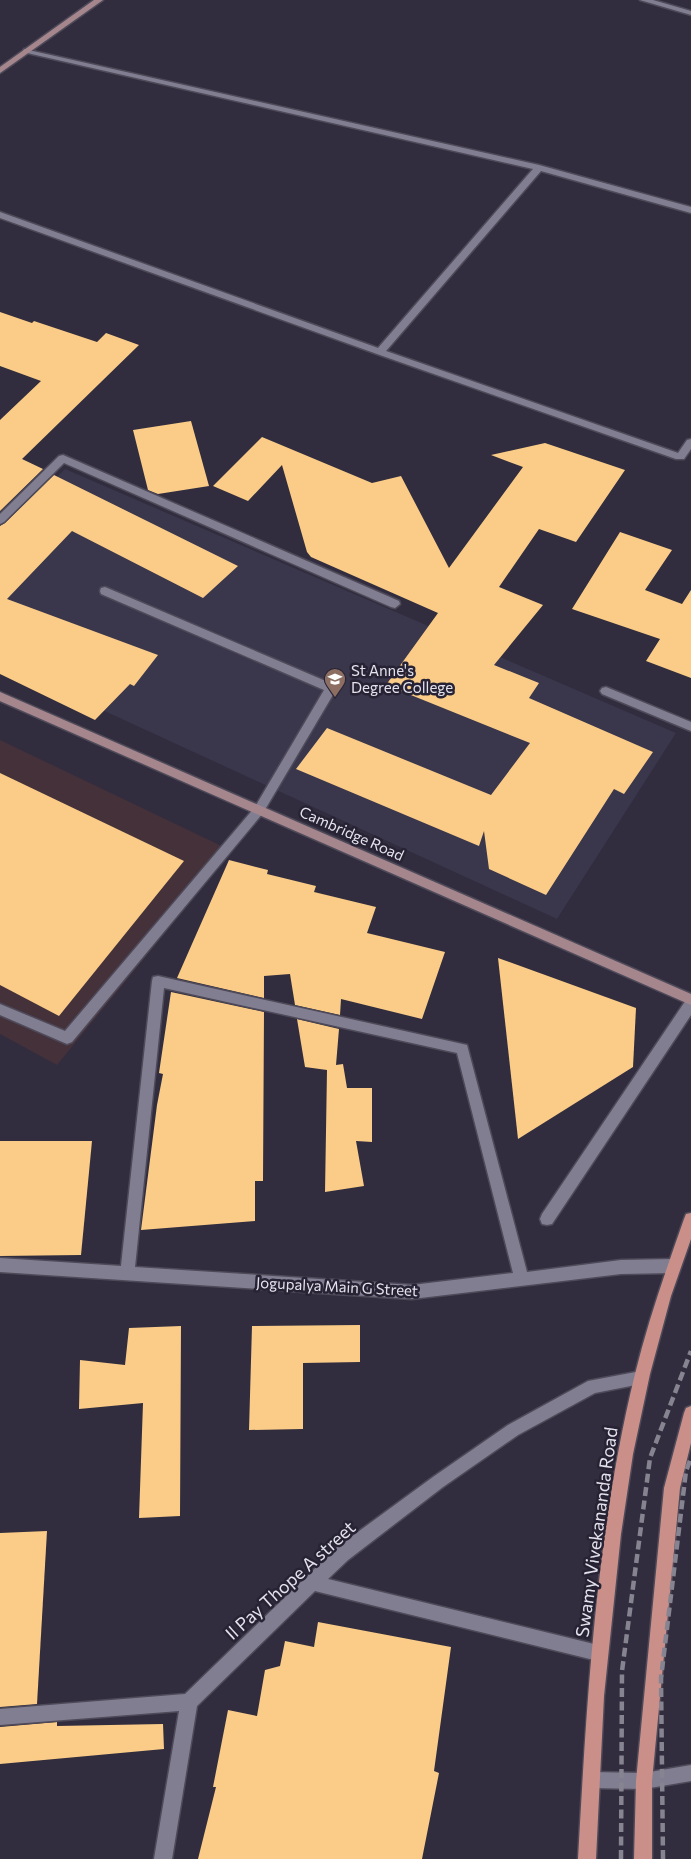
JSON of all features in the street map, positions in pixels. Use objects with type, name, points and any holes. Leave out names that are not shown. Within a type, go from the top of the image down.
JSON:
[{"type":"main road","name":"Swamy Vivekananda Road","points":[[587,1859],[598,1652],[616,1507],[641,1378],[673,1266],[691,1219]]},
{"type":"main road","points":[[643,1859],[644,1781],[672,1488],[691,1413]]},
{"type":"street","points":[[0,71],[99,0]]},
{"type":"street","points":[[644,0],[691,13]]},
{"type":"street","points":[[27,51],[539,168],[691,210]]},
{"type":"street","points":[[380,352],[539,168]]},
{"type":"street","points":[[0,215],[380,352],[680,457],[691,442]]},
{"type":"street","points":[[0,520],[63,458],[395,604]]},
{"type":"street","points":[[0,1009],[66,1038],[259,810],[331,688],[105,591]]},
{"type":"street","points":[[606,691],[691,727]]},
{"type":"street","name":"Cambridge Road","points":[[0,696],[691,1000]]},
{"type":"street","points":[[128,1273],[158,982],[462,1049],[522,1279]]},
{"type":"street","points":[[547,1219],[691,1004]]},
{"type":"street","name":"Jogupalya Main G Street","points":[[0,1265],[412,1292],[621,1267],[673,1266]]},
{"type":"street","name":"Il Pay Thope A street","points":[[189,1702],[342,1554],[438,1482],[513,1430],[593,1386],[641,1378]]},
{"type":"street","points":[[313,1583],[598,1652]]},
{"type":"street","points":[[0,1717],[189,1702],[162,1859]]},
{"type":"street","points":[[591,1780],[644,1781],[691,1773]]},
{"type":"shaded area","name":"St Anne's Degree College","points":[[65,469],[676,733],[557,919],[0,663],[0,533]]},
{"type":"shaded area","points":[[0,740],[232,851],[57,1065],[0,1034]]},
{"type":"building","points":[[0,312],[97,342],[106,333],[139,345],[22,459],[43,469],[0,511],[0,420],[41,381],[0,366]]},
{"type":"building","points":[[191,421],[209,486],[158,494],[148,490],[133,430]]},
{"type":"building","points":[[262,437],[372,483],[401,476],[449,568],[523,467],[491,455],[545,443],[625,470],[576,542],[539,529],[499,587],[543,605],[494,665],[539,683],[529,698],[653,752],[624,794],[614,789],[546,895],[489,869],[484,831],[479,846],[296,769],[327,728],[491,795],[530,743],[386,685],[438,613],[311,557],[307,552],[282,465],[248,501],[213,486]]},
{"type":"building","points":[[54,475],[238,566],[203,598],[72,531],[7,599],[158,655],[134,686],[130,684],[95,720],[0,674],[0,526]]},
{"type":"building","points":[[620,532],[672,550],[645,590],[682,604],[691,590],[691,678],[646,661],[660,639],[572,609]]},
{"type":"building","points":[[0,773],[184,861],[59,1016],[0,985]]},
{"type":"building","points":[[229,860],[268,870],[267,874],[316,886],[314,892],[376,907],[367,933],[445,952],[422,1019],[341,999],[340,1015],[295,1005],[290,974],[264,976],[264,998],[177,978]]},
{"type":"building","points":[[498,958],[636,1008],[633,1067],[518,1139]]},
{"type":"building","points":[[171,992],[264,1012],[263,1181],[255,1181],[255,1221],[141,1230],[157,1105],[163,1074],[159,1073]]},
{"type":"building","points":[[297,1019],[339,1029],[336,1065],[343,1064],[347,1088],[372,1088],[372,1142],[356,1141],[364,1186],[325,1192],[327,1070],[305,1067]]},
{"type":"building","points":[[0,1141],[92,1141],[81,1255],[0,1256]]},
{"type":"building","points":[[360,1325],[360,1362],[303,1363],[303,1429],[249,1430],[252,1326]]},
{"type":"building","points":[[181,1326],[180,1516],[139,1518],[143,1403],[79,1409],[80,1360],[125,1365],[129,1328]]},
{"type":"building","points":[[47,1531],[37,1704],[0,1707],[0,1533]]},
{"type":"building","points":[[318,1622],[451,1647],[434,1771],[439,1773],[422,1859],[198,1859],[216,1787],[213,1787],[228,1710],[257,1716],[265,1670],[280,1666],[285,1641],[314,1647]]},
{"type":"building","points":[[57,1722],[57,1726],[163,1724],[164,1749],[0,1764],[0,1727]]},
{"type":"railway","points":[[621,1859],[622,1671],[650,1458],[691,1351]]},
{"type":"railway","points":[[663,1859],[661,1678],[686,1471],[691,1458]]},
{"type":"place","name":"St Anne's Degree College","points":[[335,698]]}]
